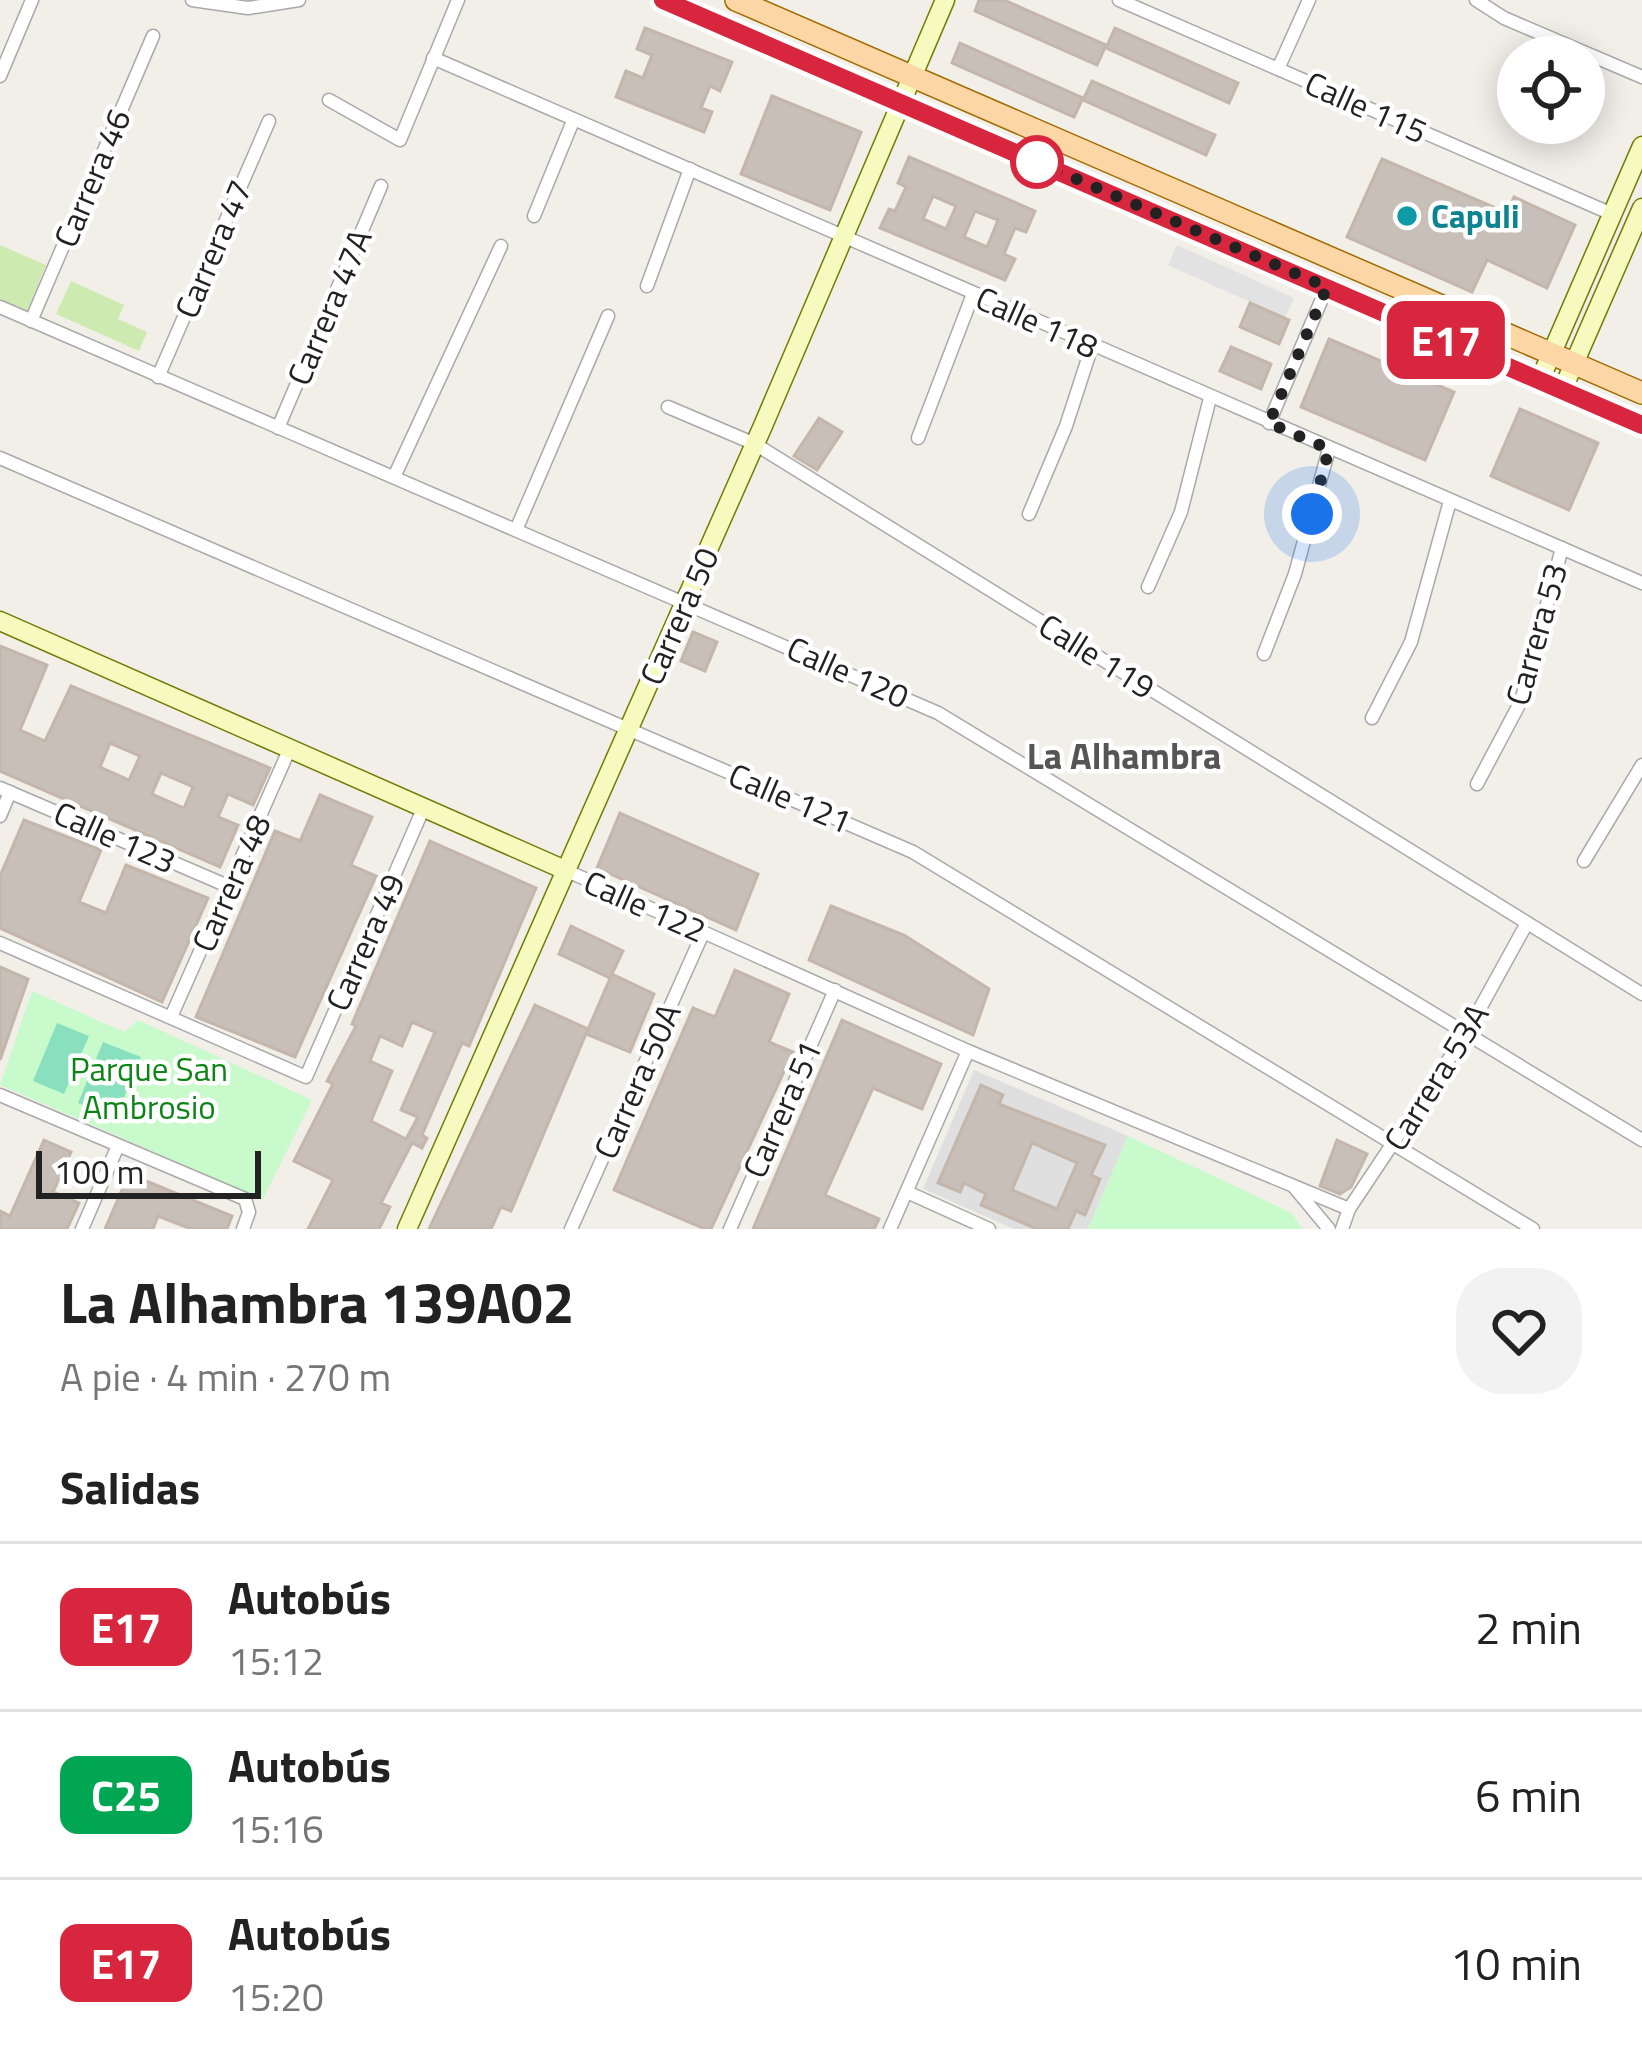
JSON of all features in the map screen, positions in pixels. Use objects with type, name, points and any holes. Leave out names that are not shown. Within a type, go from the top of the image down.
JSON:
[{"type":"main road","points":[[663,0],[1642,425]]},
{"type":"main road","points":[[736,0],[1642,393]]},
{"type":"street","points":[[0,76],[32,0]]},
{"type":"street","points":[[192,0],[248,8],[298,0]]},
{"type":"street","points":[[329,100],[400,140],[458,0]]},
{"type":"street","name":"Carrera 50","points":[[407,1229],[755,444],[944,0]]},
{"type":"street","name":"Calle 115","points":[[1119,0],[1612,214]]},
{"type":"street","points":[[1278,69],[1310,0]]},
{"type":"street","points":[[1476,0],[1504,18],[1642,77]]},
{"type":"street","name":"Carrera 46","points":[[31,321],[153,36]]},
{"type":"street","name":"Calle 118","points":[[434,58],[1642,583]]},
{"type":"street","name":"Carrera 47","points":[[158,377],[269,121]]},
{"type":"street","points":[[534,216],[573,121]]},
{"type":"street","points":[[1540,380],[1642,146]]},
{"type":"street","points":[[647,286],[690,169]]},
{"type":"street","name":"Carrera 47A","points":[[278,428],[380,186]]},
{"type":"street","points":[[1562,391],[1639,221]]},
{"type":"street","points":[[394,477],[501,246]]},
{"type":"street","points":[[1269,423],[1327,287]]},
{"type":"street","points":[[918,438],[973,294]]},
{"type":"street","name":"Calle 120","points":[[0,307],[938,713],[1642,1140]]},
{"type":"street","points":[[516,530],[608,316]]},
{"type":"street","points":[[1029,514],[1066,426],[1092,346]]},
{"type":"street","points":[[1148,587],[1181,512],[1210,398]]},
{"type":"street","name":"Calle 119","points":[[668,407],[755,444],[1642,994]]},
{"type":"street","points":[[1264,654],[1295,574],[1329,449]]},
{"type":"street","name":"Calle 121","points":[[0,458],[913,852],[1533,1229]]},
{"type":"street","points":[[1372,718],[1411,643],[1450,501]]},
{"type":"street","name":"Carrera 53","points":[[1477,784],[1521,701],[1562,548]]},
{"type":"street","name":"Calle 122","points":[[0,621],[968,1051],[1349,1209]]},
{"type":"street","name":"Carrera 48","points":[[171,1018],[290,748]]},
{"type":"street","points":[[1584,861],[1642,765]]},
{"type":"street","points":[[0,815],[5,790]]},
{"type":"street","name":"Calle 123","points":[[5,790],[230,887]]},
{"type":"street","name":"Carrera 49","points":[[171,1018],[307,1076],[424,807]]},
{"type":"street","name":"Carrera 53A","points":[[1342,1229],[1349,1209],[1467,1032],[1528,923]]},
{"type":"street","name":"Carrera 50A","points":[[571,1229],[703,933]]},
{"type":"street","points":[[0,943],[171,1018]]},
{"type":"street","name":"Carrera 51","points":[[730,1229],[835,990]]},
{"type":"street","points":[[890,1229],[968,1051]]},
{"type":"street","points":[[0,1095],[244,1199],[245,1223]]},
{"type":"street","points":[[82,1229],[117,1148]]},
{"type":"street","name":"Calle 122","points":[[1293,1186],[1329,1229]]},
{"type":"street","points":[[907,1192],[988,1229]]},
{"type":"shaded area","points":[[1177,245],[1294,298],[1285,318],[1168,265]]},
{"type":"shaded area","points":[[974,1070],[1128,1136],[1088,1229],[1014,1229],[923,1189]]},
{"type":"green space","points":[[0,245],[46,265],[27,311],[0,300]]},
{"type":"green space","points":[[71,281],[124,305],[118,319],[147,332],[139,351],[56,314]]},
{"type":"green space","name":"Parque San Ambrosio","points":[[32,991],[124,1032],[138,1020],[312,1100],[263,1199],[0,1085]]},
{"type":"green space","points":[[57,1023],[89,1036],[64,1094],[33,1081]]},
{"type":"green space","points":[[103,1042],[141,1057],[115,1119],[78,1103]]},
{"type":"green space","points":[[1128,1136],[1292,1213],[1302,1229],[1088,1229]]},
{"type":"building","points":[[979,0],[1004,0],[1106,45],[1097,65],[975,11]]},
{"type":"building","points":[[645,28],[732,62],[720,91],[710,86],[701,108],[712,112],[704,132],[616,97],[626,71],[643,78],[652,55],[637,49]]},
{"type":"building","points":[[1115,28],[1238,83],[1229,103],[1106,48]]},
{"type":"building","points":[[960,43],[1083,98],[1074,117],[952,63]]},
{"type":"building","points":[[1092,81],[1215,135],[1206,155],[1083,100]]},
{"type":"building","points":[[772,96],[861,132],[830,210],[741,174]]},
{"type":"building","points":[[909,157],[1035,211],[1026,232],[1015,228],[1004,254],[1015,259],[1005,280],[880,228],[906,187],[898,183]],"holes":[[[933,196],[956,206],[946,229],[923,219]],[[975,211],[998,220],[987,247],[964,237]]]},
{"type":"building","points":[[1382,159],[1507,213],[1514,197],[1575,225],[1547,288],[1487,260],[1472,292],[1347,237]]},
{"type":"building","points":[[1250,303],[1289,320],[1279,344],[1240,327]]},
{"type":"building","points":[[1329,339],[1454,392],[1425,460],[1301,407]]},
{"type":"building","points":[[1231,347],[1271,364],[1261,389],[1220,371]]},
{"type":"building","points":[[1520,409],[1598,443],[1569,510],[1491,476]]},
{"type":"building","points":[[819,418],[842,432],[817,470],[794,456]]},
{"type":"building","points":[[693,632],[717,642],[705,671],[681,661]]},
{"type":"building","points":[[0,646],[47,665],[20,730],[45,741],[71,686],[270,768],[253,805],[228,794],[218,817],[238,825],[220,867],[0,771]],"holes":[[[110,743],[140,756],[129,780],[100,767]],[[161,773],[193,787],[184,808],[152,794]]]},
{"type":"building","points":[[320,795],[372,817],[351,865],[376,876],[295,1057],[196,1017],[275,831],[300,841]]},
{"type":"building","points":[[620,813],[758,874],[736,930],[597,868]]},
{"type":"building","points":[[24,820],[101,850],[79,902],[106,913],[126,865],[208,898],[162,1002],[0,928],[0,876]]},
{"type":"building","points":[[430,841],[536,888],[469,1046],[462,1043],[422,1135],[427,1138],[422,1148],[412,1143],[381,1203],[390,1207],[379,1229],[308,1229],[333,1180],[294,1161],[333,1084],[327,1081],[356,1026],[352,1024]],"holes":[[[412,1022],[435,1032],[401,1110],[418,1117],[406,1139],[371,1121],[392,1071],[370,1061],[380,1036],[402,1046]]]},
{"type":"building","points":[[831,906],[904,935],[989,989],[973,1035],[809,960]]},
{"type":"building","points":[[571,926],[623,951],[610,978],[559,954]]},
{"type":"building","points":[[0,967],[28,979],[0,1060]]},
{"type":"building","points":[[735,970],[789,994],[769,1042],[793,1052],[711,1229],[705,1229],[614,1190],[693,1008],[715,1017]]},
{"type":"building","points":[[612,974],[654,994],[630,1052],[586,1034]]},
{"type":"building","points":[[535,1005],[588,1029],[511,1211],[501,1207],[491,1229],[429,1229]]},
{"type":"building","points":[[842,1020],[941,1064],[922,1109],[873,1088],[825,1195],[879,1219],[874,1229],[753,1229]]},
{"type":"building","points":[[981,1085],[1003,1095],[999,1104],[1105,1145],[1091,1175],[1100,1179],[1085,1215],[1076,1211],[1068,1229],[1037,1229],[981,1205],[986,1194],[964,1183],[960,1192],[938,1183]],"holes":[[[1032,1143],[1077,1163],[1057,1209],[1012,1190]]]},
{"type":"building","points":[[44,1140],[71,1152],[53,1192],[79,1203],[67,1229],[0,1229],[0,1211],[10,1216]]},
{"type":"building","points":[[1337,1140],[1367,1154],[1351,1187],[1340,1194],[1320,1186]]},
{"type":"building","points":[[129,1174],[232,1216],[227,1229],[191,1229],[158,1216],[153,1229],[105,1229]]},
{"type":"bus line","name":"E17","points":[[663,0],[1642,425]]},
{"type":"place","name":"Capuli","points":[[1407,216]]},
{"type":"district","name":"La Alhambra","points":[[1124,755]]},
{"type":"route","points":[[1037,162],[1327,287],[1269,423],[1329,449],[1312,514]]}]
